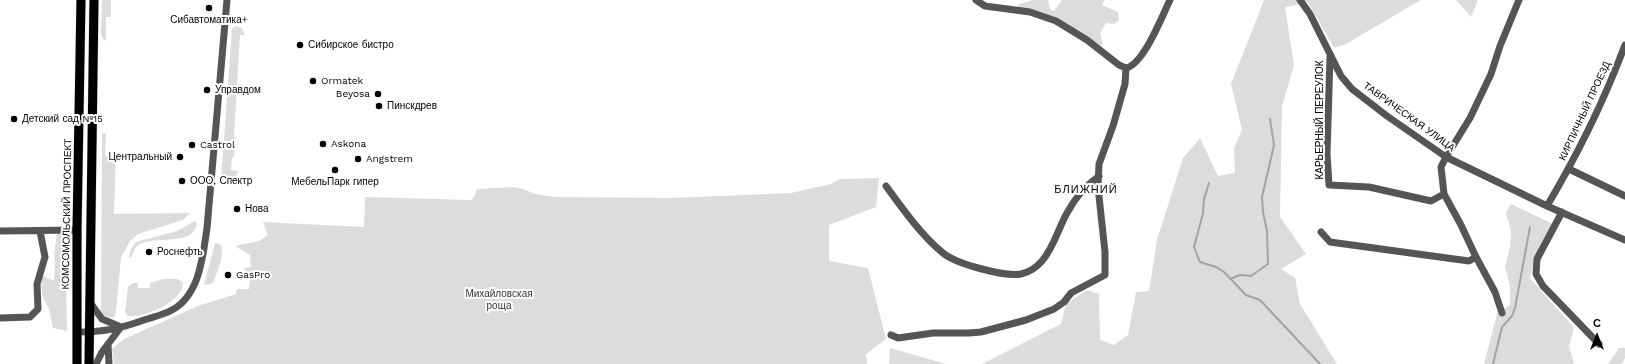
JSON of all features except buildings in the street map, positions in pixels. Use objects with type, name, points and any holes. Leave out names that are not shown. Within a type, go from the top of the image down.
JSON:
[{"type":"main road","name":"КОМСОМОЛЬСКИЙ ПРОСПЕКТ","points":[[77,364],[77,230],[81,0]]},
{"type":"main road","points":[[89,364],[94,0]]},
{"type":"street","points":[[77,332],[102,332],[173,310],[185,300],[196,280],[207,228],[227,0]]},
{"type":"street","points":[[976,0],[985,6],[1030,12],[1056,21],[1078,33],[1119,65],[1126,68],[1132,66],[1144,52],[1170,0]]},
{"type":"street","name":"ТАВРИЧЕСКАЯ УЛИЦА","points":[[1300,0],[1310,14],[1337,70],[1352,88],[1387,116],[1446,157],[1547,206],[1625,240]]},
{"type":"street","points":[[1502,313],[1495,292],[1444,194],[1441,167],[1470,118],[1492,74],[1500,46],[1519,0]]},
{"type":"street","name":"КИРПИЧНЫЙ ПРОЕЗД","points":[[1547,206],[1569,169],[1588,132],[1625,45]]},
{"type":"street","name":"КАРЬЕРНЫЙ ПЕРЕУЛОК","points":[[1330,54],[1327,154],[1329,185],[1370,187],[1431,201],[1444,194]]},
{"type":"street","points":[[891,335],[898,338],[933,334],[975,333],[1019,322],[1054,309],[1064,302],[1070,293],[1105,275],[1105,252],[1098,187],[1099,164],[1113,126],[1125,84],[1126,68]]},
{"type":"street","points":[[1569,169],[1625,196]]},
{"type":"street","points":[[886,186],[908,215],[945,255],[977,268],[1010,275],[1022,274],[1036,268],[1054,243],[1067,213],[1080,193],[1098,176]]},
{"type":"street","points":[[1562,212],[1537,259],[1536,274],[1543,286],[1599,344]]},
{"type":"street","points":[[0,231],[77,230]]},
{"type":"street","points":[[0,318],[30,317],[38,309],[37,284],[45,257],[40,231]]},
{"type":"street","points":[[1321,232],[1330,242],[1469,261],[1476,257]]},
{"type":"street","points":[[89,300],[102,319],[121,327]]},
{"type":"street","points":[[96,364],[108,344],[121,327]]},
{"type":"street","points":[[108,344],[109,364]]},
{"type":"green space","points":[[102,0],[111,0],[111,17],[106,17],[106,41],[103,39],[101,34]]},
{"type":"green space","points":[[1033,0],[1048,0],[1050,9],[1054,11],[1062,0],[1105,0],[1102,5],[1118,12],[1119,20],[1114,24],[1106,23],[1100,34],[1103,44],[1101,46],[1058,19],[1018,8],[1019,4]]},
{"type":"green space","points":[[1264,0],[1296,0],[1301,4],[1285,7],[1294,65],[1282,106],[1280,217],[1306,254],[1281,269],[1295,278],[1300,304],[1337,364],[982,364],[1061,324],[1066,304],[1087,290],[1099,294],[1100,340],[1114,345],[1128,335],[1136,292],[1149,291],[1157,240],[1183,158],[1200,138],[1218,176],[1235,173],[1234,148],[1242,130],[1231,84]]},
{"type":"green space","points":[[1304,0],[1421,0],[1344,45],[1334,48],[1309,4]]},
{"type":"green space","points":[[1456,0],[1478,0],[1471,17]]},
{"type":"green space","points":[[235,26],[242,28],[245,35],[240,35],[234,157],[232,157],[231,170],[238,171],[234,178],[230,180],[221,180],[232,29]]},
{"type":"green space","points":[[106,133],[105,156],[116,157],[114,214],[190,213],[183,220],[138,234],[130,241],[121,257],[115,317],[106,316],[101,312],[102,134]]},
{"type":"green space","name":"Михайловская роща","points":[[879,178],[876,207],[829,225],[829,261],[868,268],[886,339],[866,354],[867,364],[114,364],[112,349],[124,339],[198,306],[236,294],[237,289],[249,289],[250,279],[244,268],[251,267],[250,255],[235,246],[259,241],[268,235],[263,222],[364,227],[365,197],[471,200],[477,189],[513,187],[535,194],[554,197],[672,198],[791,193],[831,184],[840,179]]},
{"type":"green space","points":[[1511,204],[1553,224],[1534,259],[1530,278],[1574,328],[1569,346],[1574,364],[1484,364],[1497,314],[1510,305],[1510,286],[1505,267],[1510,247],[1511,231],[1506,213]]},
{"type":"green space","points":[[195,221],[197,224],[195,229],[188,236],[141,243],[136,247],[131,258],[129,257],[131,249],[136,242],[177,231]]},
{"type":"green space","points":[[65,232],[67,331],[53,328],[49,309],[42,295],[41,275],[54,281],[54,255],[57,233]]},
{"type":"green space","points":[[215,243],[220,244],[222,248],[222,257],[214,281],[211,284],[204,285]]},
{"type":"green space","points":[[163,279],[177,279],[183,282],[182,289],[177,296],[162,307],[153,311],[135,316],[128,316],[125,312],[128,287],[133,283],[138,283],[138,288],[150,288],[150,283]]},
{"type":"green space","points":[[890,348],[946,364],[889,364]]},
{"type":"green space","points":[[1619,348],[1625,348],[1625,358],[1622,364],[1608,364]]},
{"type":"waterway","points":[[1230,279],[1240,275],[1251,276],[1268,264],[1267,231],[1262,197],[1274,145],[1270,119]]},
{"type":"waterway","points":[[1209,183],[1204,199],[1203,213],[1194,247],[1200,262],[1216,267],[1224,272],[1246,295],[1260,300],[1320,364]]},
{"type":"waterway","points":[[1493,364],[1502,327],[1512,316],[1515,308],[1530,227]]},
{"type":"place","name":"Сибавтоматика+","points":[[209,8]]},
{"type":"place","name":"Сибирское бистро","points":[[300,45]]},
{"type":"place","name":"Ormatek","points":[[313,81]]},
{"type":"place","name":"Управдом","points":[[207,90]]},
{"type":"place","name":"Beyosa","points":[[378,94]]},
{"type":"place","name":"Пинскдрев","points":[[379,106]]},
{"type":"place","name":"Детский сад №15","points":[[14,119]]},
{"type":"place","name":"Askona","points":[[323,144]]},
{"type":"place","name":"Castrol","points":[[192,145]]},
{"type":"place","name":"Центральный","points":[[180,157]]},
{"type":"place","name":"Angstrem","points":[[358,159]]},
{"type":"place","name":"МебельПарк гипер","points":[[335,170]]},
{"type":"place","name":"ООО, Спектр","points":[[182,181]]},
{"type":"place","name":"Нова","points":[[237,209]]},
{"type":"place","name":"Роснефть","points":[[149,252]]},
{"type":"place","name":"GasPro","points":[[228,275]]},
{"type":"district","name":"БЛИЖНИЙ","points":[[1086,190]]}]
